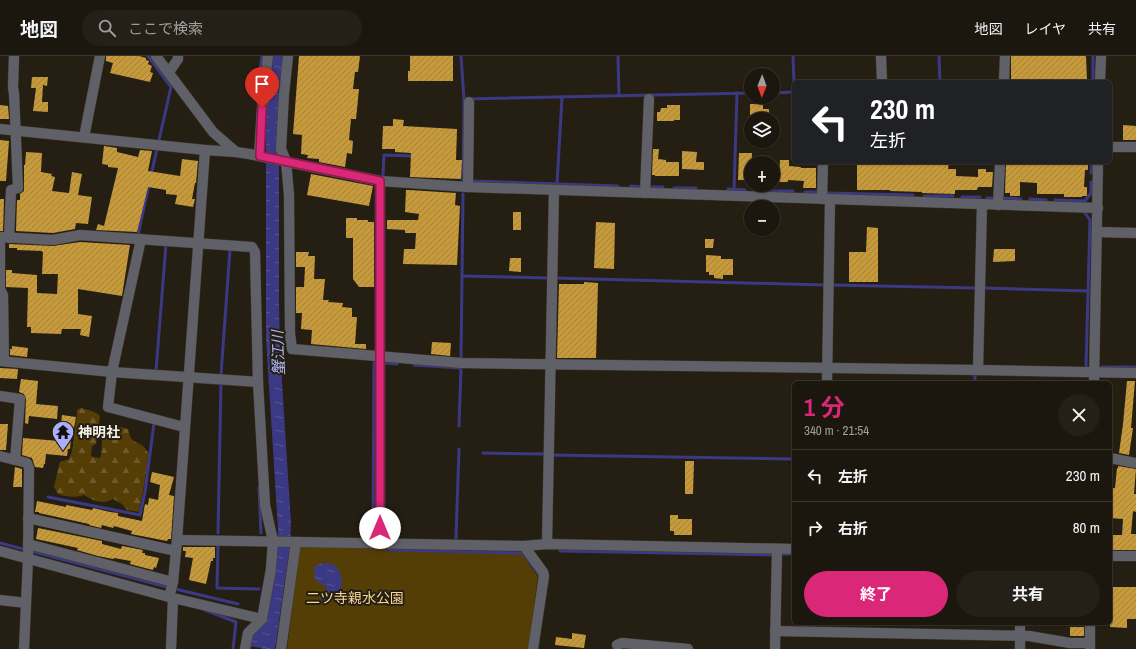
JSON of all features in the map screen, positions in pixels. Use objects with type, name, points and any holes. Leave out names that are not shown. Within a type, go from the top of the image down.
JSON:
[{"type":"street","points":[[14,56],[13,88],[18,188],[11,190],[3,238],[0,289],[3,295],[1,362],[188,378],[258,382]]},
{"type":"street","points":[[84,137],[100,56]]},
{"type":"street","points":[[156,56],[214,132],[236,152]]},
{"type":"street","points":[[169,72],[178,56]]},
{"type":"street","points":[[262,156],[262,108],[268,56]]},
{"type":"street","points":[[288,56],[281,149],[290,195],[290,334],[292,349],[461,363],[1136,373]]},
{"type":"street","points":[[881,56],[882,80]]},
{"type":"street","points":[[1004,80],[1005,56]]},
{"type":"street","points":[[1100,80],[1101,56]]},
{"type":"street","points":[[645,193],[649,99]]},
{"type":"street","points":[[468,187],[469,102]]},
{"type":"street","points":[[0,129],[236,152],[284,160],[380,181],[468,187],[1098,208]]},
{"type":"street","points":[[1112,147],[1136,147]]},
{"type":"street","points":[[171,649],[172,591],[205,150]]},
{"type":"street","points":[[823,164],[826,199],[827,381]]},
{"type":"street","points":[[998,205],[1000,164]]},
{"type":"street","points":[[1094,381],[1098,164]]},
{"type":"street","points":[[380,181],[380,544]]},
{"type":"street","points":[[547,544],[554,190]]},
{"type":"street","points":[[978,370],[982,204]]},
{"type":"street","points":[[1097,232],[1136,233]]},
{"type":"street","points":[[3,238],[53,240],[80,235],[252,247],[255,252],[258,382],[265,505],[273,542],[271,569],[262,619],[248,633],[245,649]]},
{"type":"street","points":[[141,239],[112,372],[108,407],[184,428]]},
{"type":"street","points":[[0,396],[20,399],[15,460]]},
{"type":"street","points":[[0,456],[27,463],[29,468],[28,551],[24,649]]},
{"type":"street","points":[[1112,458],[1136,463]]},
{"type":"street","points":[[28,518],[176,550]]},
{"type":"street","points":[[177,540],[524,546],[547,544],[792,549]]},
{"type":"street","points":[[281,649],[296,542]]},
{"type":"street","points":[[524,546],[543,572],[544,576],[533,649]]},
{"type":"street","points":[[775,649],[777,549]]},
{"type":"street","points":[[0,551],[28,551],[172,591],[262,619]]},
{"type":"street","points":[[28,551],[172,591]]},
{"type":"street","points":[[1112,556],[1136,556]]},
{"type":"street","points":[[0,600],[26,603]]},
{"type":"street","points":[[1020,625],[1020,649]]},
{"type":"street","points":[[775,631],[1028,636],[1090,646],[1090,625]]},
{"type":"street","points":[[617,645],[622,643],[688,649]]},
{"type":"green space","points":[[81,408],[94,412],[100,416],[96,444],[92,446],[91,455],[93,457],[100,458],[104,431],[107,427],[112,425],[128,429],[132,439],[143,446],[149,454],[139,512],[127,510],[122,504],[113,499],[102,502],[84,495],[74,497],[61,495],[58,494],[54,487],[60,462],[69,459],[71,455],[77,410]]},
{"type":"green space","name":"二ツ寺親水公園","points":[[302,546],[387,549],[387,551],[522,554],[538,577],[528,649],[287,649],[299,548]]},
{"type":"water","name":"蟹江川","points":[[272,56],[285,56],[279,154],[279,305],[280,351],[291,523],[290,546],[275,649],[262,649],[246,646],[248,637],[267,620],[278,529],[266,338],[266,102]]},
{"type":"water","points":[[326,563],[332,564],[338,569],[342,582],[338,596],[329,601],[319,600],[327,591],[324,586],[315,579],[314,570],[315,566]]},
{"type":"building","points":[[106,56],[139,56],[146,58],[146,60],[149,61],[148,64],[152,66],[150,72],[153,73],[150,82],[110,73],[113,63],[106,61]]},
{"type":"building","points":[[299,56],[360,56],[358,72],[355,72],[353,89],[359,89],[356,119],[351,119],[349,140],[353,141],[352,154],[347,153],[345,167],[319,162],[319,159],[307,158],[308,155],[301,154],[302,135],[293,134]]},
{"type":"building","points":[[410,56],[453,56],[453,81],[408,81]]},
{"type":"building","points":[[1011,56],[1086,56],[1087,80],[1011,80]]},
{"type":"building","points":[[32,77],[48,77],[47,86],[43,85],[42,102],[48,102],[48,112],[33,111],[36,88],[31,88]]},
{"type":"building","points":[[750,104],[763,104],[763,109],[769,109],[769,112],[750,112]]},
{"type":"building","points":[[0,105],[8,106],[9,119],[0,119]]},
{"type":"building","points":[[667,105],[680,105],[680,120],[657,121],[657,112],[660,112],[661,108],[667,108]]},
{"type":"building","points":[[393,119],[404,120],[403,126],[457,129],[456,160],[462,160],[461,179],[410,177],[411,153],[395,152],[395,149],[382,149],[383,126],[393,126]]},
{"type":"building","points":[[1123,125],[1136,126],[1136,140],[1123,140]]},
{"type":"building","points":[[0,140],[9,141],[6,181],[0,181]]},
{"type":"building","points":[[104,146],[117,148],[117,152],[138,157],[140,150],[152,151],[148,171],[180,176],[182,159],[198,161],[196,183],[192,199],[195,199],[193,207],[175,204],[177,195],[166,194],[166,190],[148,187],[137,232],[96,230],[98,224],[104,226],[118,168],[108,167],[108,165],[102,164]]},
{"type":"building","points":[[653,149],[659,149],[658,159],[666,160],[666,162],[679,162],[679,176],[652,175]]},
{"type":"building","points":[[682,151],[697,152],[696,162],[704,162],[704,170],[682,169]]},
{"type":"building","points":[[26,152],[42,153],[41,172],[52,174],[51,176],[55,177],[52,191],[69,193],[72,172],[82,174],[78,195],[92,197],[88,224],[76,223],[75,229],[53,233],[16,231],[17,200],[20,200],[20,194],[24,191],[24,165]]},
{"type":"building","points":[[739,153],[752,153],[752,156],[744,156],[744,180],[738,180]]},
{"type":"building","points":[[780,160],[789,160],[789,166],[816,168],[816,188],[803,188],[804,181],[788,180],[788,182],[780,182]]},
{"type":"building","points":[[857,164],[949,164],[948,169],[956,169],[956,176],[978,177],[978,169],[986,169],[986,172],[993,172],[992,187],[978,187],[977,190],[955,190],[955,194],[890,190],[857,190]]},
{"type":"building","points":[[1006,164],[1088,164],[1088,170],[1085,170],[1084,187],[1087,187],[1087,196],[1064,197],[1064,194],[1037,194],[1037,183],[1020,182],[1020,196],[1010,196],[1010,193],[1005,193]]},
{"type":"building","points":[[311,174],[373,186],[369,206],[307,195]]},
{"type":"building","points":[[406,190],[456,193],[455,205],[460,206],[457,265],[403,264],[404,249],[415,249],[416,233],[405,233],[405,230],[387,229],[387,220],[418,220],[419,214],[405,212]]},
{"type":"building","points":[[0,199],[4,199],[3,231],[0,231]]},
{"type":"building","points":[[513,212],[521,212],[521,230],[513,230]]},
{"type":"building","points":[[346,218],[357,218],[357,220],[368,220],[368,222],[374,222],[374,287],[359,287],[353,279],[353,238],[346,238]]},
{"type":"building","points":[[596,222],[615,223],[614,269],[594,268]]},
{"type":"building","points":[[867,227],[878,228],[878,282],[849,282],[849,252],[866,252]]},
{"type":"building","points":[[705,239],[714,239],[713,248],[705,248]]},
{"type":"building","points":[[80,242],[130,245],[122,296],[78,289],[78,314],[92,316],[89,337],[80,335],[81,329],[62,329],[61,334],[31,333],[31,327],[27,327],[28,288],[6,287],[6,270],[12,270],[12,273],[37,275],[37,293],[57,294],[58,274],[42,274],[42,251],[17,250],[17,248],[9,248],[9,244],[53,246]]},
{"type":"building","points":[[994,249],[1015,249],[1015,261],[993,262]]},
{"type":"building","points":[[296,252],[309,252],[308,256],[315,256],[314,279],[325,279],[323,300],[329,300],[328,302],[343,303],[342,307],[352,308],[352,317],[357,317],[355,344],[366,344],[366,349],[311,344],[312,330],[301,329],[302,313],[296,313],[296,287],[304,287],[305,267],[296,267]]},
{"type":"building","points":[[706,255],[721,256],[721,259],[733,259],[733,275],[723,275],[723,279],[714,278],[714,275],[709,275],[709,272],[706,272]]},
{"type":"building","points":[[510,258],[521,258],[521,272],[509,271]]},
{"type":"building","points":[[584,282],[598,283],[596,358],[557,358],[559,284],[584,284]]},
{"type":"building","points":[[432,342],[451,343],[450,356],[431,354]]},
{"type":"building","points":[[12,346],[28,348],[27,357],[10,355],[10,349],[12,349]]},
{"type":"building","points":[[0,368],[18,369],[17,379],[0,378]]},
{"type":"building","points":[[21,379],[38,381],[36,404],[58,406],[57,419],[29,416],[28,424],[25,423],[26,399],[24,394],[19,392]]},
{"type":"building","points":[[1127,381],[1135,381],[1131,428],[1133,428],[1129,455],[1119,453]]},
{"type":"building","points":[[62,415],[76,417],[74,428],[72,427],[70,449],[68,449],[67,456],[46,454],[43,468],[35,467],[32,458],[22,455],[23,438],[59,441]]},
{"type":"building","points":[[0,424],[8,424],[6,450],[0,450]]},
{"type":"building","points":[[685,461],[694,461],[693,494],[685,494]]},
{"type":"building","points":[[1118,466],[1136,469],[1134,494],[1136,494],[1136,512],[1133,511],[1131,534],[1136,534],[1136,550],[1112,550],[1112,535],[1122,535],[1123,519],[1112,518],[1112,488],[1115,488]]},
{"type":"building","points":[[15,467],[22,469],[22,487],[13,487]]},
{"type":"building","points":[[152,472],[174,477],[169,495],[174,496],[171,539],[168,539],[167,541],[131,534],[132,531],[114,526],[113,528],[102,525],[101,528],[35,512],[37,501],[66,507],[66,505],[92,510],[93,508],[118,513],[118,516],[142,521],[145,504],[148,505],[149,498],[158,500],[160,485],[150,482]]},
{"type":"building","points":[[670,515],[678,515],[678,519],[692,519],[692,535],[674,535],[674,531],[670,531]]},
{"type":"building","points":[[38,528],[102,541],[102,544],[121,549],[122,546],[143,550],[142,553],[145,553],[145,555],[159,558],[156,568],[154,567],[153,570],[130,564],[131,561],[98,556],[77,550],[78,548],[36,539]]},
{"type":"building","points":[[183,547],[215,547],[215,558],[211,561],[206,584],[189,580],[193,558],[185,557],[186,551],[183,551]]},
{"type":"building","points":[[1112,587],[1136,587],[1136,619],[1127,619],[1127,628],[1110,627],[1110,625],[1112,625]]},
{"type":"building","points":[[1070,627],[1084,627],[1084,636],[1070,636]]},
{"type":"building","points":[[572,633],[586,635],[584,648],[555,645],[556,637],[572,639]]},
{"type":"waterway","points":[[148,56],[171,87],[159,140]]},
{"type":"waterway","points":[[258,84],[262,56]]},
{"type":"waterway","points":[[461,56],[464,99],[463,181]]},
{"type":"waterway","points":[[618,56],[619,96]]},
{"type":"waterway","points":[[793,56],[794,80]]},
{"type":"waterway","points":[[939,56],[940,80]]},
{"type":"waterway","points":[[1093,56],[1093,80]]},
{"type":"waterway","points":[[780,93],[792,92]]},
{"type":"waterway","points":[[734,190],[737,93]]},
{"type":"waterway","points":[[464,99],[744,93]]},
{"type":"waterway","points":[[557,184],[562,97]]},
{"type":"waterway","points":[[151,175],[157,149]]},
{"type":"waterway","points":[[383,175],[384,155],[414,156]]},
{"type":"waterway","points":[[1091,173],[1092,164]]},
{"type":"waterway","points":[[471,181],[618,186]]},
{"type":"waterway","points":[[1055,200],[1085,201],[1091,193],[1091,182]]},
{"type":"waterway","points":[[138,235],[149,184]]},
{"type":"waterway","points":[[631,186],[641,187]]},
{"type":"waterway","points":[[651,187],[663,187]]},
{"type":"waterway","points":[[674,188],[696,188]]},
{"type":"waterway","points":[[728,189],[744,190]]},
{"type":"waterway","points":[[780,191],[793,191]]},
{"type":"waterway","points":[[805,192],[817,192]]},
{"type":"waterway","points":[[827,193],[913,195]]},
{"type":"waterway","points":[[461,359],[463,194]]},
{"type":"waterway","points":[[924,196],[953,196]]},
{"type":"waterway","points":[[962,197],[980,197]]},
{"type":"waterway","points":[[987,198],[995,198]]},
{"type":"waterway","points":[[1004,198],[1021,199]]},
{"type":"waterway","points":[[1030,199],[1046,200]]},
{"type":"waterway","points":[[1085,213],[1090,220],[1086,367]]},
{"type":"waterway","points":[[156,371],[166,244]]},
{"type":"waterway","points":[[221,375],[230,249]]},
{"type":"waterway","points":[[462,276],[549,278]]},
{"type":"waterway","points":[[554,278],[825,285]]},
{"type":"waterway","points":[[831,285],[976,288]]},
{"type":"waterway","points":[[984,288],[1088,291]]},
{"type":"waterway","points":[[373,535],[374,362]]},
{"type":"waterway","points":[[386,363],[397,364]]},
{"type":"waterway","points":[[414,365],[461,368],[459,426]]},
{"type":"waterway","points":[[1102,367],[1136,367]]},
{"type":"waterway","points":[[975,375],[975,381]]},
{"type":"waterway","points":[[218,533],[221,383],[219,383]]},
{"type":"waterway","points":[[48,497],[140,515],[145,492],[154,423]]},
{"type":"waterway","points":[[456,538],[459,449]]},
{"type":"waterway","points":[[483,453],[545,454]]},
{"type":"waterway","points":[[551,455],[792,459]]},
{"type":"waterway","points":[[259,487],[261,533]]},
{"type":"waterway","points":[[0,543],[238,604]]},
{"type":"waterway","points":[[218,545],[217,588],[259,589]]},
{"type":"waterway","points":[[389,550],[523,553],[540,578]]},
{"type":"waterway","points":[[560,551],[774,555]]},
{"type":"waterway","points":[[781,554],[792,554]]},
{"type":"waterway","points":[[205,610],[236,622],[233,649]]},
{"type":"place","name":"神明社","points":[[63,452]]},
{"type":"route","points":[[262,108],[260,156],[380,181],[380,528]]}]
